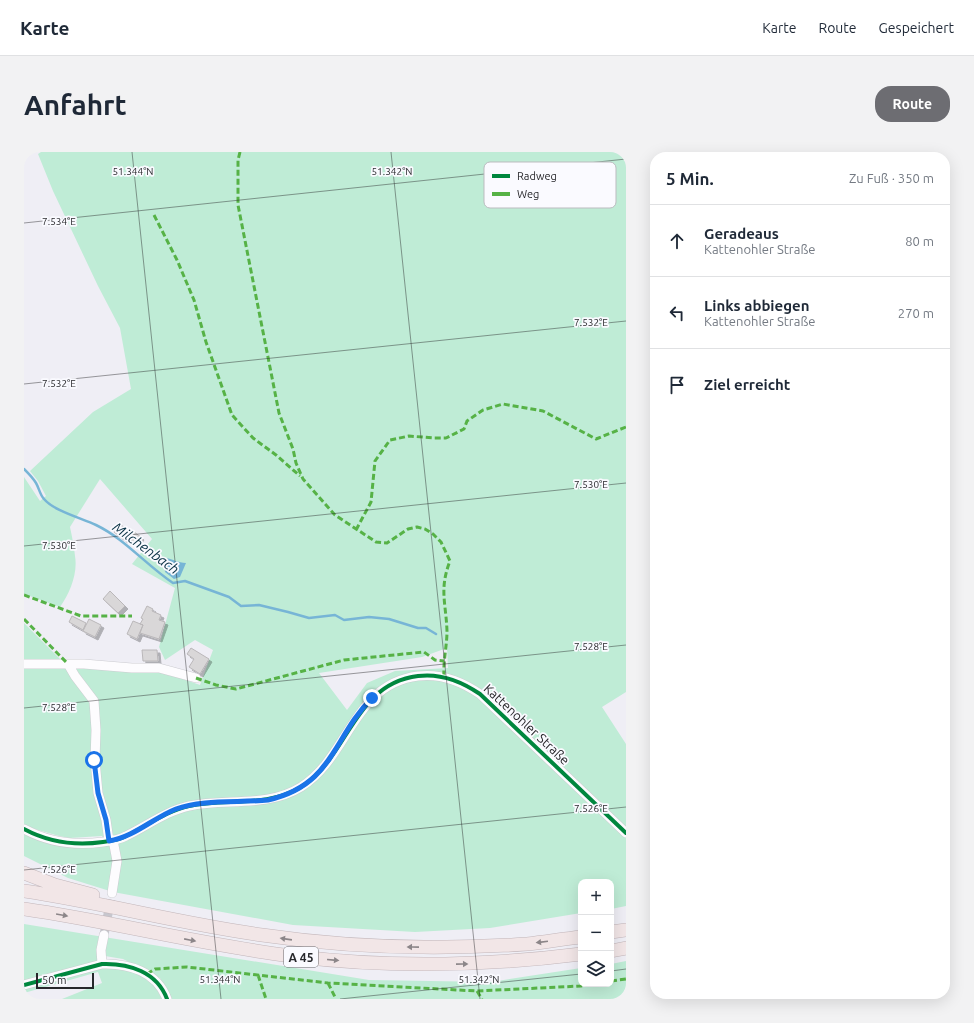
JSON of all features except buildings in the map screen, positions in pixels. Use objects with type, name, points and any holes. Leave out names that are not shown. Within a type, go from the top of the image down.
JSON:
[{"type":"highway","points":[[24,873],[55,885],[117,900],[131,910]]},
{"type":"highway","name":"A 45","points":[[24,891],[260,935],[353,945],[444,948],[528,944],[578,937]]},
{"type":"highway","name":"A 45","points":[[24,909],[92,920],[204,943],[292,956],[352,962],[477,964],[530,961],[578,954]]},
{"type":"highway","points":[[614,932],[626,930]]},
{"type":"highway","points":[[614,950],[626,948]]},
{"type":"street","points":[[24,664],[84,664],[159,668],[196,678]]},
{"type":"street","points":[[68,664],[94,701],[96,730],[95,766],[98,793],[117,861],[112,893]]},
{"type":"street","name":"Kattenohler Straße","points":[[24,829],[44,838],[65,843],[83,844],[111,841],[125,836],[178,809],[205,804],[268,800],[291,792],[308,782],[321,771],[334,754],[362,710],[378,693],[399,681],[423,676],[453,679],[470,687],[480,694],[626,833]]},
{"type":"street","points":[[102,964],[101,950],[104,935]]},
{"type":"street","points":[[24,985],[102,964],[114,964],[139,969],[162,987],[167,999]]},
{"type":"green space","points":[[41,152],[626,152],[626,692],[602,707],[626,744],[626,906],[614,908],[614,879],[578,879],[578,913],[490,928],[415,932],[293,925],[113,892],[68,878],[24,856],[24,829],[44,838],[104,842],[102,836],[70,838],[24,826],[24,666],[68,664],[95,700],[76,669],[82,665],[160,671],[200,685],[213,650],[195,640],[165,660],[159,647],[175,588],[132,564],[152,539],[100,479],[70,527],[76,562],[70,589],[60,607],[24,594],[24,477],[40,501],[46,496],[38,481],[30,471],[93,412],[131,389],[120,328],[98,286],[53,191],[38,154]],"holes":[[[447,648],[448,668],[395,671],[367,683],[347,710],[319,673],[422,657]]]},
{"type":"green space","points":[[24,623],[60,659],[46,662],[24,662]]},
{"type":"green space","points":[[24,924],[369,980],[491,982],[578,968],[578,987],[614,987],[614,963],[626,961],[626,999],[169,999],[160,978],[123,959],[99,955],[97,962],[24,982]]},
{"type":"green space","points":[[102,964],[139,969],[167,999],[62,999],[102,983],[98,972],[24,993],[24,985]]},
{"type":"water","points":[[166,558],[186,563],[180,577],[174,579],[165,572],[164,562]]},
{"type":"waterway","name":"Milchenbach","points":[[24,469],[35,481],[43,497],[48,503],[61,511],[107,531],[173,583],[185,581],[229,597],[241,606],[259,605],[309,618],[335,615],[344,620],[369,617],[389,619],[418,628],[426,628],[436,634]]},
{"type":"tunnel","points":[[104,935],[112,893]]},
{"type":"marked path","points":[[240,152],[238,160],[238,205],[279,413],[293,449],[296,463],[303,479],[335,515],[376,542],[387,543],[408,529],[417,527],[425,529],[441,542],[450,561],[444,588],[447,631],[444,677]]},
{"type":"marked path","points":[[154,215],[177,260],[194,300],[206,342],[232,415],[253,438],[276,455],[300,476]]},
{"type":"marked path","points":[[356,530],[371,502],[375,461],[390,440],[409,436],[446,438],[464,429],[467,421],[483,410],[503,404],[543,411],[596,439],[626,427]]},
{"type":"marked path","points":[[24,595],[81,616],[132,616]]},
{"type":"marked path","points":[[24,619],[68,664]]},
{"type":"marked path","points":[[196,678],[216,685],[236,689],[344,660],[424,652],[435,660],[444,661]]},
{"type":"marked path","points":[[147,974],[155,969],[187,967],[328,983],[477,991],[578,986]]},
{"type":"marked path","points":[[258,975],[266,999]]},
{"type":"marked path","points":[[614,981],[626,979]]},
{"type":"marked path","points":[[328,983],[336,999]]},
{"type":"marked path","points":[[477,991],[482,999]]},
{"type":"cycle path","points":[[24,829],[43,838],[63,842],[82,844],[106,842],[123,837],[164,815],[181,808],[203,804],[260,800],[288,794],[301,787],[317,774],[330,758],[365,707],[379,692],[396,682],[426,675],[450,679],[466,685],[480,694],[626,833]]},
{"type":"cycle path","points":[[24,985],[102,964],[112,964],[132,968],[149,976],[156,982],[167,999]]},
{"type":"route","points":[[94,760],[98,793],[106,820],[109,841],[125,836],[178,809],[205,804],[268,800],[300,788],[321,771],[334,754],[351,725],[372,698]]}]
